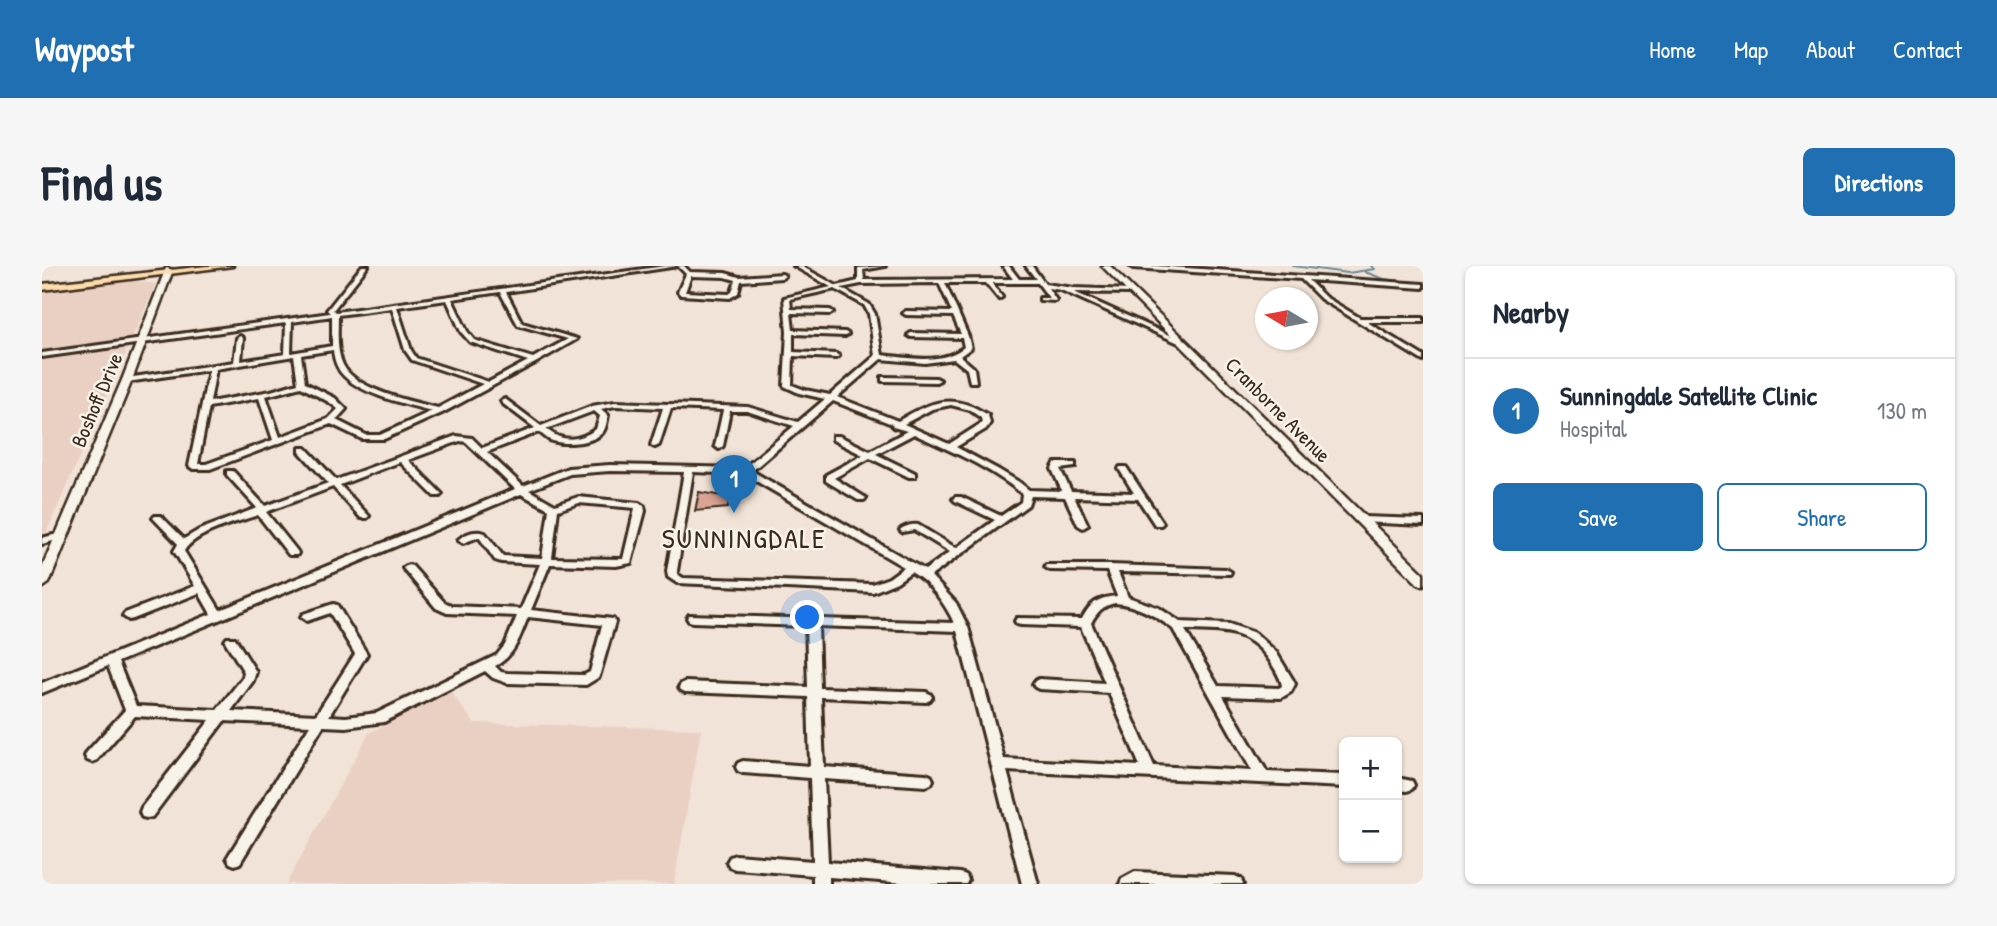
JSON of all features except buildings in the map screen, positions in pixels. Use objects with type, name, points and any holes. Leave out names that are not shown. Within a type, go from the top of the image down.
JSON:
[{"type":"main road","points":[[42,286],[168,276],[206,266]]},
{"type":"main road","points":[[42,286],[138,276],[159,278],[191,270],[229,266]]},
{"type":"main road","name":"Cranborne Avenue","points":[[1106,266],[1423,581]]},
{"type":"main road","name":"Boshoff Drive","points":[[42,583],[168,276]]},
{"type":"street","points":[[335,314],[330,310],[365,266]]},
{"type":"street","points":[[42,355],[678,266],[689,275],[725,275],[739,279],[782,276]]},
{"type":"street","points":[[797,266],[838,286],[869,307],[879,357]]},
{"type":"street","points":[[861,282],[860,269],[882,266]]},
{"type":"street","points":[[1006,266],[1017,281]]},
{"type":"street","points":[[1029,266],[1053,300],[1042,299]]},
{"type":"street","points":[[1133,266],[1423,286]]},
{"type":"street","points":[[689,275],[681,292],[686,295],[730,296],[735,293],[739,279]]},
{"type":"street","points":[[1304,279],[1316,293],[1423,359]]},
{"type":"street","points":[[746,471],[879,357],[906,359],[955,356],[969,346],[940,281]]},
{"type":"street","points":[[988,281],[999,297]]},
{"type":"street","points":[[1140,496],[1027,493],[1013,481],[948,448],[832,398],[820,397],[788,386],[789,296],[861,282],[1017,281],[1063,289],[1183,343]]},
{"type":"street","points":[[893,282],[896,296]]},
{"type":"street","points":[[1063,289],[1127,288]]},
{"type":"street","points":[[331,421],[365,437],[381,437],[439,411],[574,339],[520,324],[502,290]]},
{"type":"street","points":[[449,298],[464,332],[472,341],[535,361]]},
{"type":"street","points":[[394,306],[408,351],[414,359],[489,384]]},
{"type":"street","points":[[790,311],[830,312]]},
{"type":"street","points":[[906,313],[956,314]]},
{"type":"street","points":[[335,314],[335,348],[342,370],[352,380],[439,411]]},
{"type":"street","points":[[1358,320],[1423,320]]},
{"type":"street","points":[[289,321],[293,355],[302,384]]},
{"type":"street","points":[[790,332],[845,334]]},
{"type":"street","points":[[911,335],[965,335]]},
{"type":"street","points":[[237,363],[240,338]]},
{"type":"street","points":[[127,380],[335,348]]},
{"type":"street","points":[[790,354],[836,356]]},
{"type":"street","points":[[955,356],[970,368],[973,380]]},
{"type":"street","points":[[906,359],[911,380]]},
{"type":"street","points":[[205,405],[262,395],[302,384],[332,400],[342,410],[331,421],[278,442],[207,467],[193,466],[205,405],[213,367]]},
{"type":"street","points":[[885,379],[936,380]]},
{"type":"street","points":[[262,395],[278,442]]},
{"type":"street","points":[[505,401],[556,440],[579,441],[603,428],[604,413],[595,408]]},
{"type":"street","points":[[896,425],[938,403],[960,404],[985,417],[986,423],[983,427],[948,448]]},
{"type":"street","points":[[482,451],[595,408],[615,404],[756,411],[799,425]]},
{"type":"street","points":[[655,445],[668,406]]},
{"type":"street","points":[[719,446],[727,408]]},
{"type":"street","points":[[861,498],[830,481],[829,477],[911,432]]},
{"type":"street","points":[[218,616],[178,551],[183,544],[202,532],[261,509],[462,438],[482,451],[520,489],[554,508],[578,500],[635,503],[640,511],[627,561],[616,563],[505,560],[499,558],[479,534],[463,540]]},
{"type":"street","points":[[836,438],[912,475]]},
{"type":"street","points":[[303,450],[364,516]]},
{"type":"street","points":[[401,458],[437,495]]},
{"type":"street","points":[[1072,464],[1056,467],[1083,524]]},
{"type":"street","points":[[42,688],[112,662],[520,489],[576,469],[746,471],[912,566],[925,575],[952,606],[962,627],[1030,884]]},
{"type":"street","points":[[1124,469],[1158,523]]},
{"type":"street","points":[[690,470],[672,571],[672,575],[681,581],[873,588],[893,580],[912,566]]},
{"type":"street","points":[[230,473],[293,553]]},
{"type":"street","points":[[925,575],[1025,503],[1027,493]]},
{"type":"street","points":[[958,499],[1001,519]]},
{"type":"street","points":[[132,711],[320,721],[372,720],[488,666],[501,658],[510,647],[526,613],[546,562],[554,508]]},
{"type":"street","points":[[158,518],[183,544]]},
{"type":"street","points":[[1363,520],[1423,522]]},
{"type":"street","points":[[905,530],[915,527],[956,551]]},
{"type":"street","points":[[42,541],[61,537]]},
{"type":"street","points":[[1050,567],[1226,572]]},
{"type":"street","points":[[408,568],[444,608],[609,622],[595,674],[586,680],[507,678],[497,675],[488,666]]},
{"type":"street","points":[[1111,568],[1124,600]]},
{"type":"street","points":[[129,616],[200,588]]},
{"type":"street","points":[[1150,773],[1085,623],[1088,614],[1095,608],[1112,601],[1124,600],[1149,606],[1177,626],[1263,777]]},
{"type":"street","points":[[235,858],[361,654],[333,608],[307,617]]},
{"type":"street","points":[[693,618],[962,627]]},
{"type":"street","points":[[1021,621],[1085,623]]},
{"type":"street","points":[[812,624],[821,877]]},
{"type":"street","points":[[1177,626],[1234,628],[1252,634],[1260,640],[1283,670],[1289,684],[1281,693],[1215,691]]},
{"type":"street","points":[[147,812],[223,716],[250,676],[232,641]]},
{"type":"street","points":[[112,662],[132,711]]},
{"type":"street","points":[[1039,684],[1112,688]]},
{"type":"street","points":[[685,687],[926,697]]},
{"type":"street","points":[[92,756],[132,711]]},
{"type":"street","points":[[1000,765],[1339,781]]},
{"type":"street","points":[[743,767],[926,780]]},
{"type":"street","points":[[736,862],[821,877],[960,880]]},
{"type":"street","points":[[1128,884],[1135,879],[1235,884]]},
{"type":"shaded area","points":[[130,280],[156,284],[42,542],[42,291]]},
{"type":"shaded area","points":[[450,691],[474,723],[701,729],[674,884],[286,884],[369,733]]},
{"type":"waterway","points":[[1293,266],[1348,273],[1375,269],[1371,266]]},
{"type":"waterway","points":[[1365,272],[1384,279],[1423,283]]},
{"type":"place","name":"Sunningdale Satellite Clinic","points":[[734,513]]},
{"type":"district","name":"SUNNINGDALE","points":[[744,538]]}]
